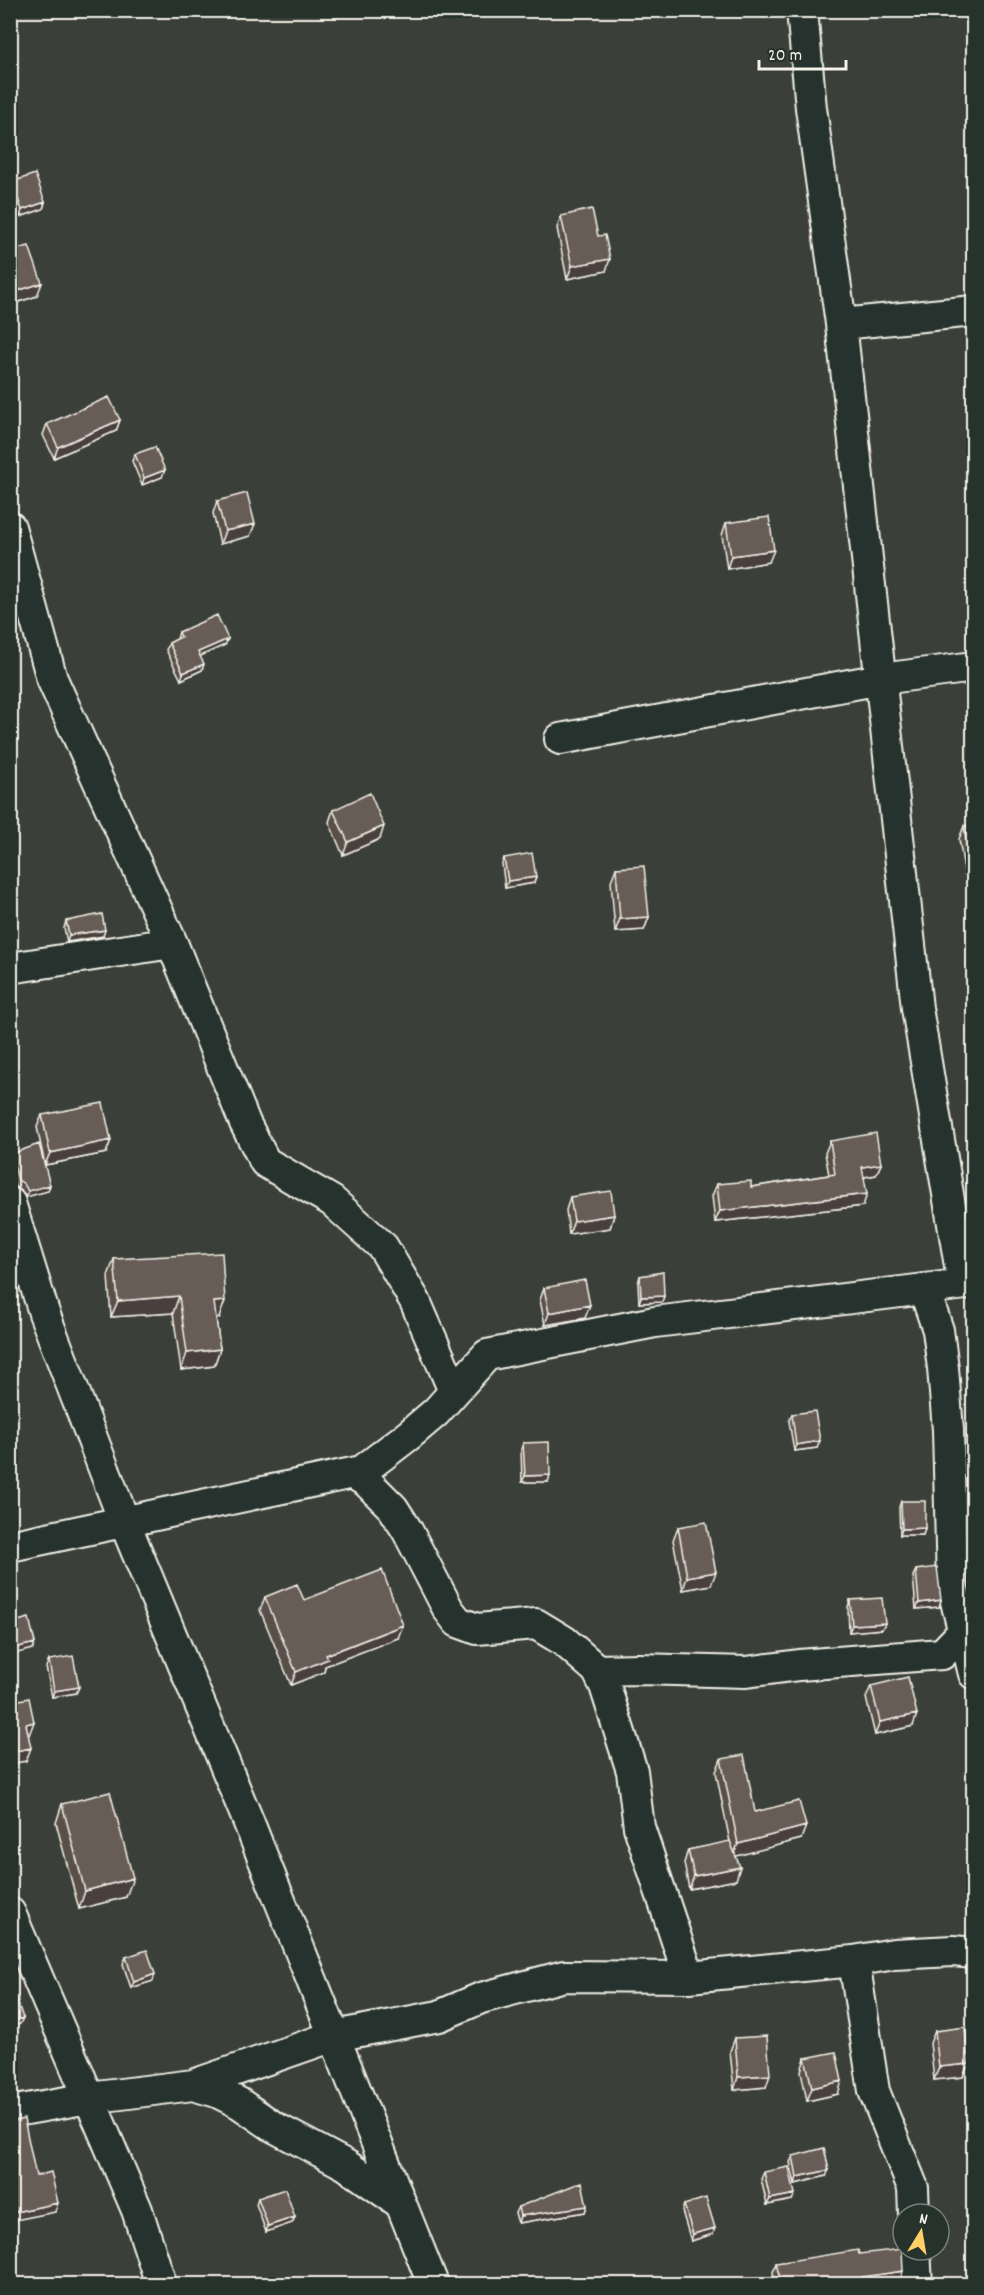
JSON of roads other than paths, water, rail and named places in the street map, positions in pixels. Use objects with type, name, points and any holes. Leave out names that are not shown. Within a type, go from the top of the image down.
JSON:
[{"type":"street","points":[[10,1546],[362,1471],[410,1436],[436,1412],[487,1355],[655,1322],[968,1284],[917,1008],[841,324],[811,108],[802,10]]},
{"type":"street","points":[[841,324],[974,311]]},
{"type":"street","points":[[10,527],[52,678],[172,943],[245,1123],[265,1162],[332,1201],[383,1247],[415,1301],[454,1391]]},
{"type":"street","points":[[560,739],[881,679],[974,667]]},
{"type":"street","points":[[10,968],[172,943]]},
{"type":"street","points":[[10,1203],[44,1313],[124,1521],[247,1818],[433,2284]]},
{"type":"street","points":[[924,1289],[938,1330],[948,1430],[952,1585],[968,1631],[974,1674]]},
{"type":"street","points":[[352,1473],[367,1482],[393,1508],[448,1609],[458,1622],[477,1629],[536,1624],[564,1641],[597,1670],[605,1686],[632,1771],[639,1827],[689,1977]]},
{"type":"street","points":[[597,1670],[746,1672],[942,1654],[968,1631]]},
{"type":"street","points":[[10,1913],[136,2210],[161,2284]]},
{"type":"street","points":[[10,2112],[89,2098],[192,2085],[334,2036],[439,2016],[481,1998],[564,1976],[689,1977],[854,1961],[894,1954],[953,1951],[974,1953]]},
{"type":"street","points":[[854,1961],[874,2091],[913,2188],[914,2202]]},
{"type":"street","points":[[192,2085],[217,2092],[239,2103],[274,2127],[346,2165],[400,2203]]},
{"type":"street","points":[[916,2262],[917,2284]]}]
